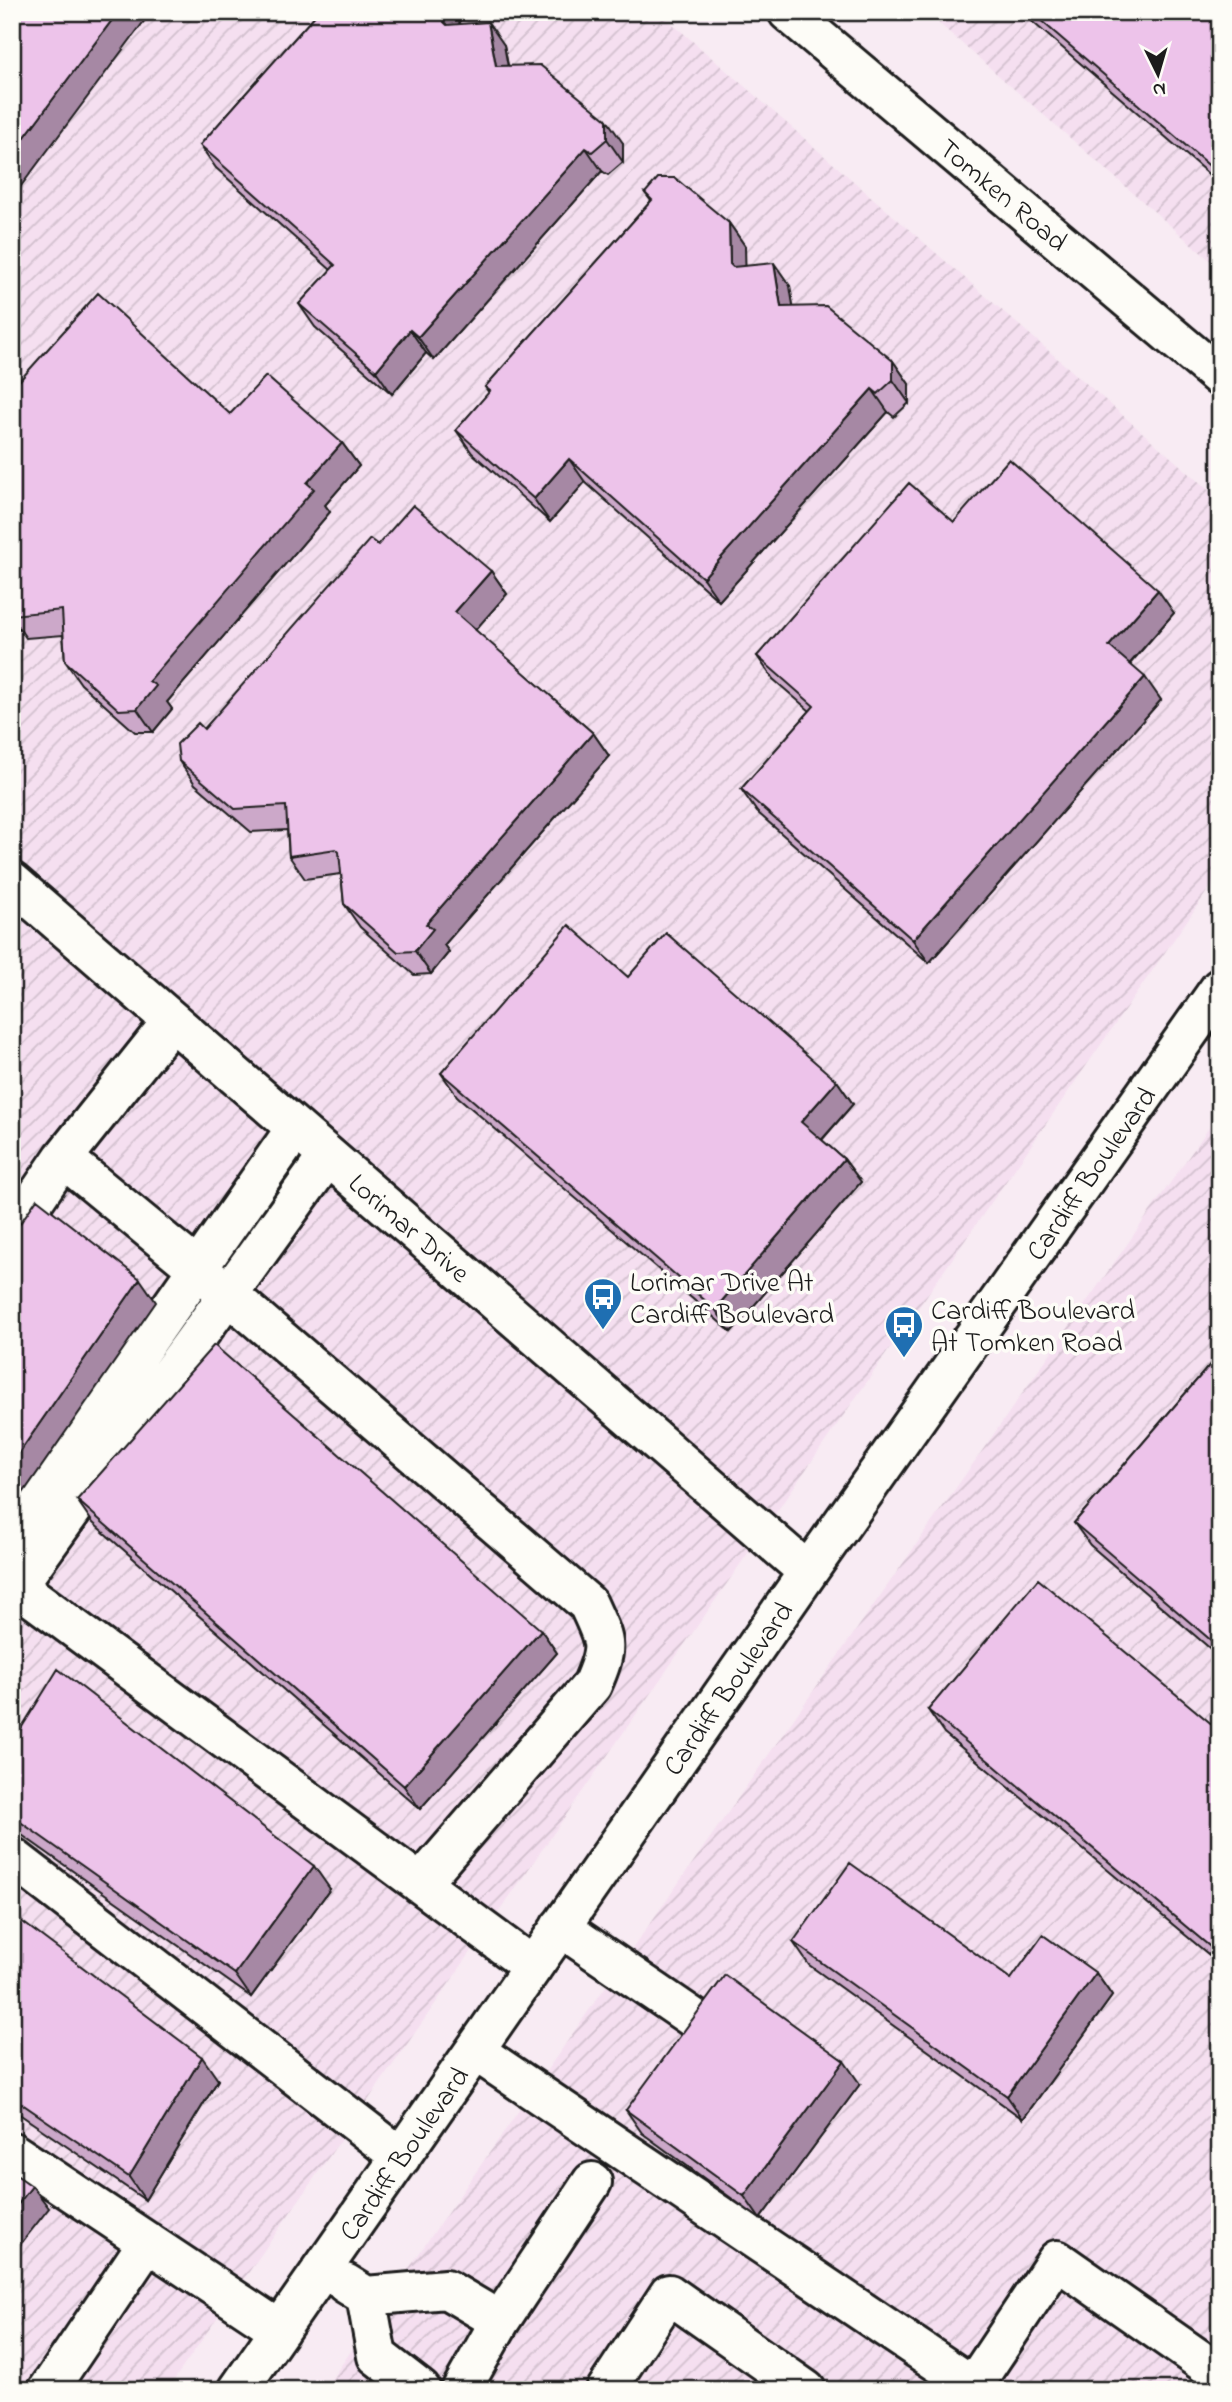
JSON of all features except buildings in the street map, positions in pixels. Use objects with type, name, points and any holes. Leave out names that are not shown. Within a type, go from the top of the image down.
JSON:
[{"type":"street","name":"Tomken Road","points":[[788,12],[1220,377]]},
{"type":"street","name":"Lorimar Drive","points":[[12,883],[808,1572]]},
{"type":"street","name":"Cardiff Boulevard","points":[[238,2390],[808,1572],[1220,988]]},
{"type":"street","points":[[12,1233],[63,1158],[172,1021]]},
{"type":"street","points":[[12,1534],[296,1128]]},
{"type":"street","points":[[328,1156],[17,1586],[16,1594],[533,1967]]},
{"type":"street","points":[[63,1158],[228,1294],[588,1604],[605,1641],[602,1663],[592,1685],[420,1884]]},
{"type":"street","points":[[12,1857],[401,2157]]},
{"type":"street","points":[[560,1927],[705,2026]]},
{"type":"street","points":[[475,2051],[972,2386],[1057,2260],[1220,2374]]},
{"type":"street","points":[[12,2152],[280,2330]]},
{"type":"street","points":[[461,2390],[500,2321],[592,2182]]},
{"type":"street","points":[[48,2390],[148,2242]]},
{"type":"street","points":[[323,2268],[366,2296],[446,2289],[500,2321]]},
{"type":"street","points":[[606,2390],[669,2294],[806,2390]]},
{"type":"street","points":[[366,2296],[377,2356],[421,2390]]},
{"type":"shaded area","points":[[12,12],[659,12],[1220,500],[1220,873],[167,2390],[12,2390]]},
{"type":"shaded area","points":[[926,12],[1220,12],[1220,269]]},
{"type":"shaded area","points":[[1220,1112],[1220,2390],[324,2390],[538,2083]]},
{"type":"place","name":"Lorimar Drive At Cardiff Boulevard","points":[[603,1331]]},
{"type":"place","name":"Cardiff Boulevard At Tomken Road","points":[[904,1359]]}]
